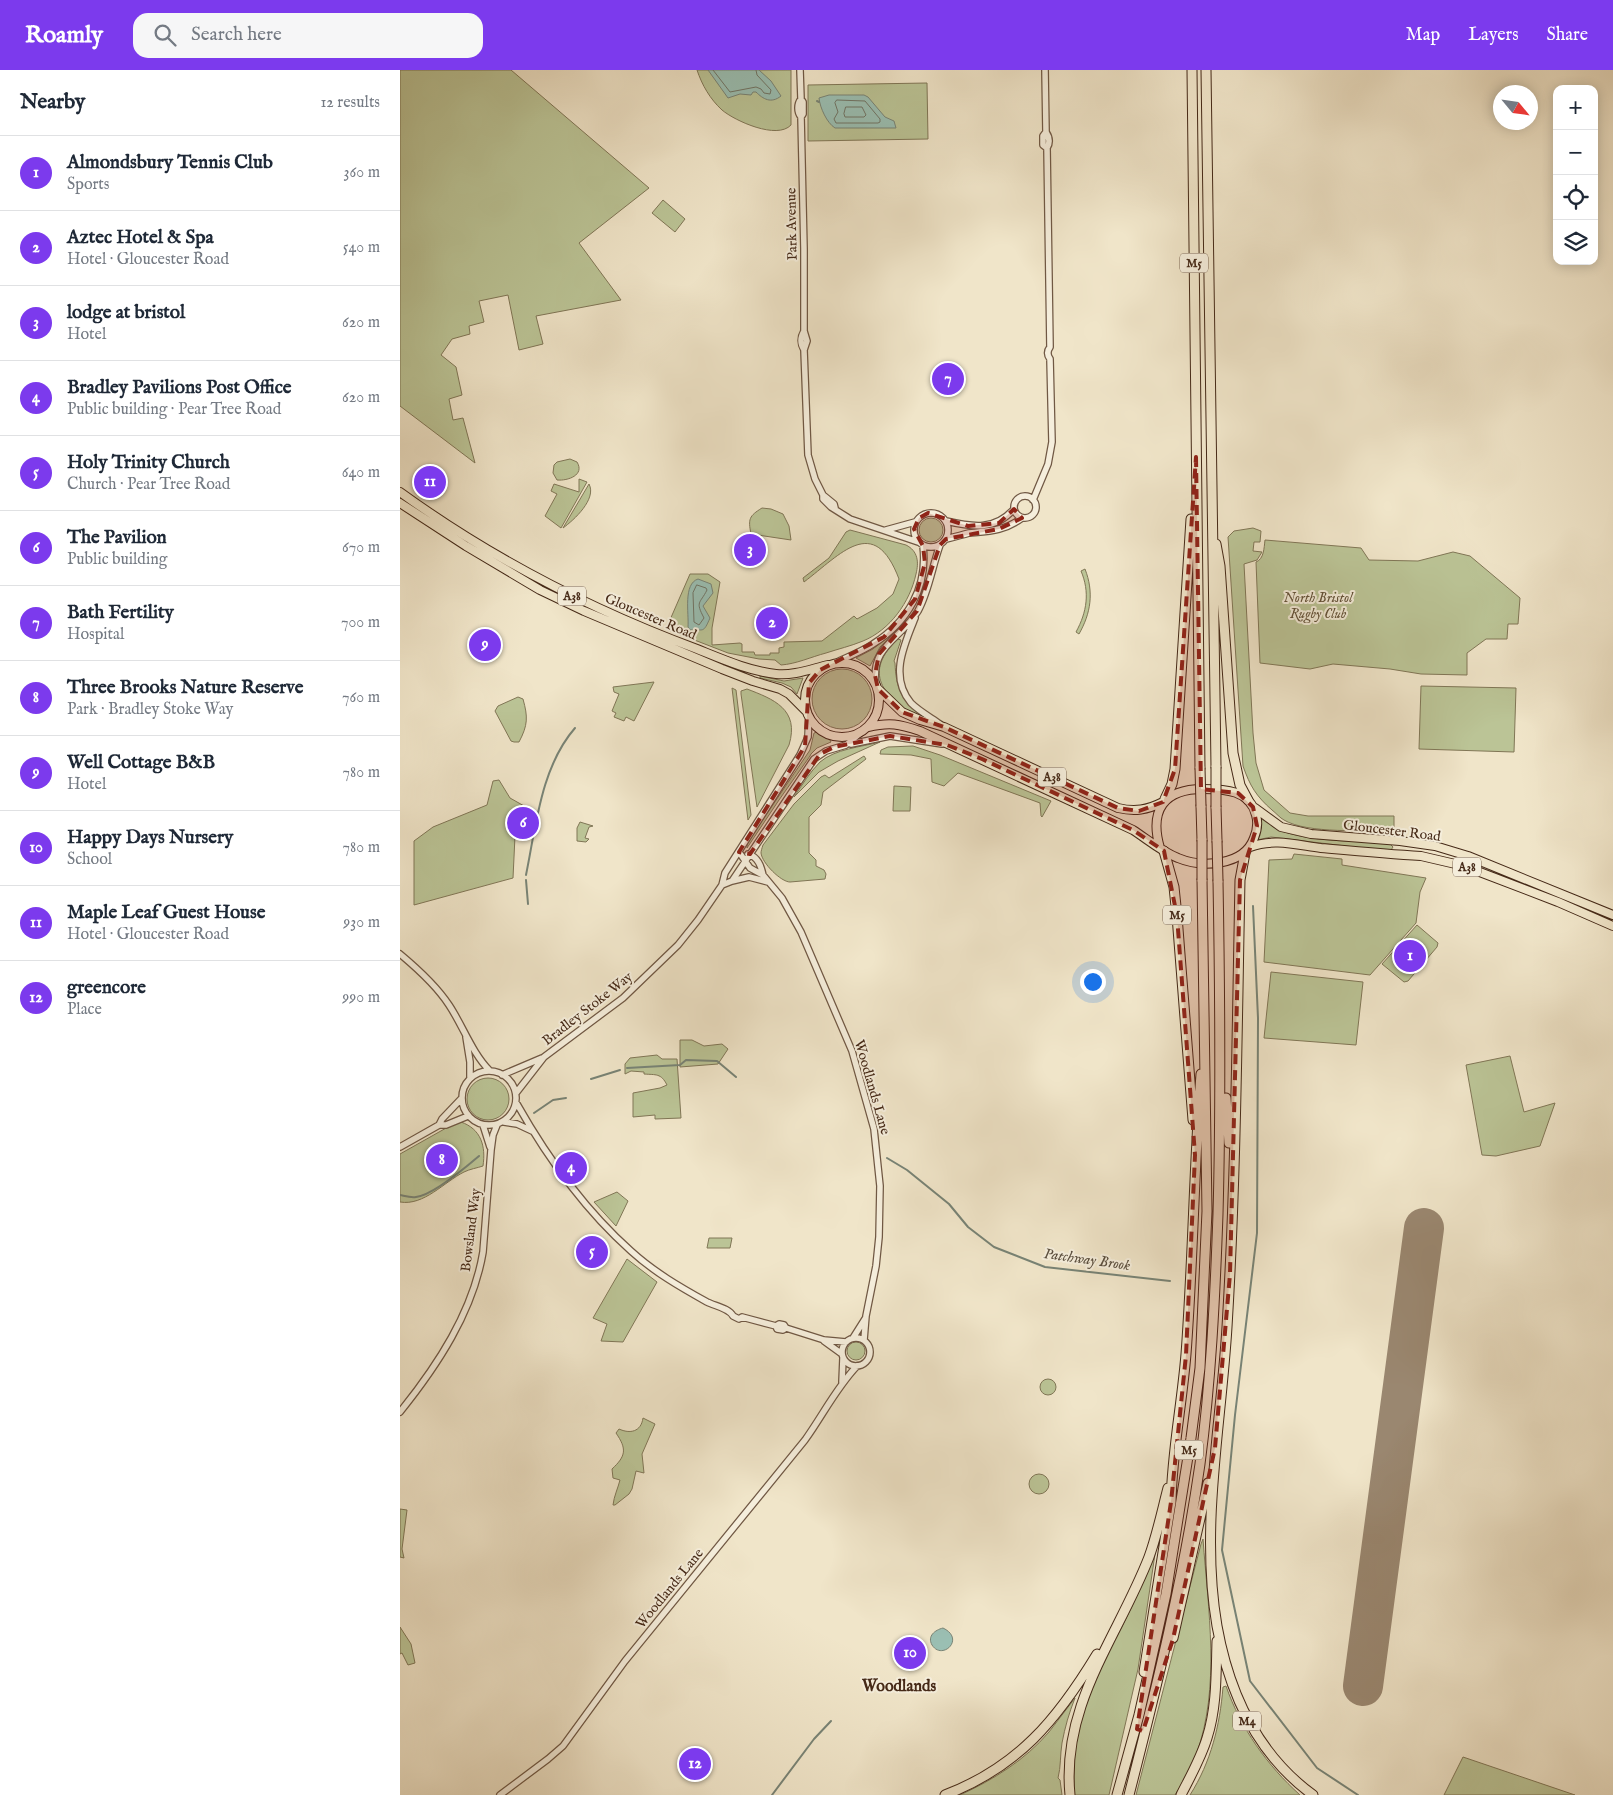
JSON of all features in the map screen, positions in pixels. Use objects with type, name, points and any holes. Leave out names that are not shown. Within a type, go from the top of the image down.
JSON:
[{"type":"highway","name":"M5","points":[[1117,1795],[1139,1715],[1166,1594],[1191,1438],[1200,1368],[1207,1211],[1207,1099],[1203,1034],[1192,70]]},
{"type":"highway","name":"M5","points":[[1156,1693],[1180,1577],[1196,1484],[1210,1366],[1220,1146],[1206,70]]},
{"type":"highway","name":"M5","points":[[1164,801],[1172,784],[1175,769],[1196,457]]},
{"type":"highway","name":"M5","points":[[1211,516],[1220,566],[1233,753],[1240,785],[1250,803]]},
{"type":"highway","name":"M5","points":[[1162,849],[1174,887],[1188,1036],[1195,1155]]},
{"type":"highway","name":"M5","points":[[1128,1795],[1173,1639],[1204,1505],[1214,1448],[1226,1352],[1233,1187],[1240,880],[1248,850]]},
{"type":"highway","name":"M5","points":[[1220,1033],[1233,1187]]},
{"type":"highway","name":"M5","points":[[1139,1715],[1144,1667],[1171,1502],[1171,1476],[1186,1355],[1195,1155],[1203,1034]]},
{"type":"highway","name":"M4","points":[[1214,1448],[1211,1522],[1212,1582],[1217,1626],[1227,1671],[1239,1704],[1250,1725],[1280,1766],[1313,1795]]},
{"type":"highway","name":"M5","points":[[1070,1795],[1069,1759],[1077,1715],[1098,1664],[1149,1557],[1171,1476]]},
{"type":"highway","name":"M5","points":[[945,1795],[994,1770],[1016,1756],[1041,1732],[1078,1684],[1126,1605]]},
{"type":"highway","name":"M4","points":[[1181,1795],[1200,1759],[1210,1728],[1216,1681],[1217,1626]]},
{"type":"main road","name":"Gloucester Road","points":[[400,492],[443,522],[543,582],[591,605],[678,642],[758,671],[777,674],[791,674],[831,664]]},
{"type":"main road","name":"Gloucester Road","points":[[400,503],[466,546],[540,590],[584,611],[722,670],[785,691],[808,714]]},
{"type":"main road","points":[[843,662],[857,666],[869,674],[877,686],[879,705],[877,714],[866,729],[855,734],[844,736],[828,734],[816,726],[808,714],[805,700],[809,683],[820,670],[831,664],[843,662]]},
{"type":"main road","name":"A38","points":[[877,686],[902,712],[944,727],[1118,808],[1139,811],[1164,801]]},
{"type":"main road","name":"A38","points":[[866,729],[885,723],[901,724],[920,731],[1133,830],[1162,849]]},
{"type":"main road","points":[[1217,789],[1233,791],[1250,803],[1257,817],[1257,826],[1248,850],[1233,859],[1223,862],[1194,862],[1176,858],[1162,849],[1157,837],[1156,823],[1164,801],[1172,794],[1184,790],[1217,789]]},
{"type":"main road","name":"Gloucester Road","points":[[1250,803],[1281,827],[1311,834],[1400,841],[1435,846],[1468,856],[1613,915]]},
{"type":"main road","name":"Gloucester Road","points":[[1248,850],[1261,843],[1279,842],[1311,847],[1421,856],[1464,866],[1558,902],[1613,926]]},
{"type":"street","name":"Park Avenue","points":[[800,70],[801,99],[804,114],[801,117],[804,331],[807,341],[804,350],[808,455],[815,479],[823,499],[827,503],[850,519],[886,530],[920,544]]},
{"type":"street","points":[[1033,500],[1048,464],[1052,442],[1050,359],[1053,356],[1053,350],[1050,347],[1047,148],[1043,145],[1043,136],[1046,132],[1045,70]]},
{"type":"street","points":[[831,664],[866,648],[884,637],[894,628],[915,599],[923,578],[925,562],[920,544],[914,536],[914,529],[919,518],[928,513],[936,513],[946,521],[968,526],[991,525],[1006,518],[1014,509],[1018,499],[1026,496],[1038,486]]},
{"type":"street","points":[[920,544],[934,548],[946,539],[999,530],[1022,518],[1028,518],[1034,512],[1036,506],[1033,500],[1026,496]]},
{"type":"street","points":[[1014,509],[1018,516],[1022,518]]},
{"type":"street","points":[[946,521],[948,527],[946,539]]},
{"type":"street","points":[[886,530],[916,522]]},
{"type":"street","points":[[940,545],[925,594],[904,646],[900,661],[900,682],[910,702],[944,727]]},
{"type":"street","points":[[877,686],[875,668],[879,654],[900,633],[917,611]]},
{"type":"street","name":"Bradley Stoke Way","points":[[516,1093],[544,1058],[624,998],[678,944],[698,920],[722,886],[725,873],[805,746],[808,736],[808,714]]},
{"type":"street","name":"Bradley Stoke Way","points":[[722,886],[732,881],[814,759],[826,750],[846,745],[866,729]]},
{"type":"street","points":[[846,745],[890,736],[947,745]]},
{"type":"street","points":[[739,852],[750,854]]},
{"type":"street","name":"Woodlands Lane","points":[[739,852],[752,870],[763,875]]},
{"type":"street","name":"Woodlands Lane","points":[[750,854],[760,865],[763,875],[782,898],[792,914],[858,1068],[874,1129],[880,1186],[879,1237],[864,1340]]},
{"type":"street","points":[[732,881],[749,877],[768,882]]},
{"type":"street","points":[[400,954],[438,989],[449,1004],[480,1061],[490,1071]]},
{"type":"street","points":[[465,1032],[470,1062],[470,1077],[461,1099],[463,1109],[468,1116],[483,1125],[497,1125],[504,1122],[517,1104]]},
{"type":"street","name":"Bradley Stoke Way","points":[[502,1075],[544,1058]]},
{"type":"street","points":[[470,1077],[480,1072],[490,1071],[502,1075],[510,1082],[516,1093],[517,1104],[532,1130],[590,1210],[631,1251],[673,1282],[739,1319],[742,1317],[776,1326],[777,1329],[783,1330],[786,1328],[824,1340],[846,1342]]},
{"type":"street","points":[[439,1125],[442,1119],[461,1099]]},
{"type":"street","points":[[400,1146],[439,1125],[446,1125],[468,1116]]},
{"type":"street","points":[[504,1122],[517,1124],[532,1130]]},
{"type":"street","name":"Bowsland Way","points":[[483,1125],[490,1150]]},
{"type":"street","name":"Bowsland Way","points":[[400,1412],[457,1328],[470,1300],[483,1252],[490,1150],[497,1125]]},
{"type":"street","name":"Woodlands Lane","points":[[853,1338],[866,1316]]},
{"type":"street","points":[[824,1340],[843,1356],[849,1364],[857,1366],[865,1362],[870,1355],[869,1346],[864,1340],[853,1338],[843,1346],[843,1356]]},
{"type":"street","name":"Woodlands Lane","points":[[842,1382],[843,1356]]},
{"type":"street","name":"Woodlands Lane","points":[[500,1795],[548,1760],[563,1746],[625,1661],[805,1440],[842,1382],[857,1366]]},
{"type":"highlighted area","points":[[1196,457],[1201,789],[1238,793],[1253,807],[1257,826],[1240,880],[1230,1274],[1215,1448],[1173,1639],[1143,1731],[1137,1729],[1171,1502],[1186,1355],[1195,1155],[1177,916],[1164,851],[1133,830],[982,759],[947,745],[890,736],[834,747],[820,754],[750,854],[739,852],[805,746],[809,683],[820,670],[884,637],[915,599],[925,563],[923,546],[914,529],[919,518],[928,513],[968,526],[999,523],[1014,509],[1022,518],[999,529],[946,539],[940,545],[917,611],[879,654],[875,675],[878,689],[902,712],[944,727],[1118,808],[1139,811],[1163,802],[1175,769]]},
{"type":"green space","points":[[400,70],[511,70],[649,188],[579,243],[621,300],[536,316],[543,344],[519,350],[508,295],[479,301],[484,322],[469,326],[470,334],[452,339],[441,355],[456,367],[462,395],[449,399],[453,420],[463,418],[475,463],[400,406]]},
{"type":"green space","points":[[697,70],[791,70],[791,125],[776,131],[766,130],[736,119],[722,110],[710,96]]},
{"type":"green space","points":[[927,83],[928,139],[808,141],[808,85]]},
{"type":"green space","points":[[663,200],[685,219],[675,232],[652,213]]},
{"type":"green space","points":[[570,459],[577,462],[579,470],[577,474],[570,478],[557,480],[553,473],[554,465],[557,462]]},
{"type":"green space","points":[[579,479],[587,482],[561,528],[545,516],[557,494],[551,491],[554,484],[579,492]]},
{"type":"green space","points":[[589,484],[590,496],[583,509],[563,528]]},
{"type":"green space","points":[[762,508],[771,509],[783,514],[789,526],[791,540],[751,534],[750,518]]},
{"type":"green space","points":[[931,518],[940,521],[943,530],[940,539],[931,542],[922,539],[919,530],[922,521]]},
{"type":"green space","points":[[1253,528],[1261,531],[1260,542],[1254,542],[1253,551],[1262,552],[1257,560],[1244,564],[1253,733],[1256,763],[1264,790],[1290,813],[1308,816],[1394,816],[1394,831],[1322,829],[1294,824],[1282,819],[1266,805],[1248,779],[1243,766],[1228,537],[1234,531]]},
{"type":"green space","points":[[850,530],[906,545],[913,550],[917,557],[916,574],[904,605],[882,630],[873,636],[849,646],[798,662],[781,665],[775,660],[728,653],[666,629],[690,574],[708,574],[720,582],[712,628],[712,645],[740,643],[742,644],[742,652],[754,652],[755,655],[770,655],[770,653],[779,653],[779,648],[784,647],[784,642],[822,641],[854,616],[857,619],[877,608],[893,594],[899,579],[889,559],[879,548],[868,544],[856,545],[844,551],[804,582],[803,578],[829,558],[846,532]]},
{"type":"green space","name":"North Bristol Rugby Club","points":[[1265,540],[1361,548],[1369,560],[1418,561],[1453,552],[1470,556],[1520,598],[1518,624],[1508,624],[1507,639],[1486,639],[1467,653],[1467,675],[1421,674],[1333,664],[1310,669],[1260,663],[1256,562],[1262,556]]},
{"type":"green space","points":[[1085,569],[1090,586],[1090,602],[1089,610],[1079,634],[1076,632],[1083,617],[1086,602],[1086,587],[1081,571]]},
{"type":"green space","points":[[902,624],[904,625],[880,647],[870,666],[856,658],[873,649]]},
{"type":"green space","points":[[898,639],[901,640],[894,661],[898,686],[908,704],[920,715],[919,717],[906,710],[887,693],[879,673],[881,662],[887,651]]},
{"type":"green space","points":[[842,669],[859,674],[867,682],[872,699],[867,716],[859,724],[842,729],[825,724],[817,716],[812,699],[817,682],[825,674]]},
{"type":"green space","points":[[760,676],[784,681],[803,678],[797,694],[791,687],[760,678]]},
{"type":"green space","points":[[654,682],[634,721],[626,717],[624,721],[614,717],[616,713],[612,711],[619,694],[614,692],[613,687]]},
{"type":"green space","points":[[1421,686],[1516,688],[1514,752],[1419,749]]},
{"type":"green space","points":[[732,688],[736,690],[751,815],[748,820]]},
{"type":"green space","points":[[747,689],[766,697],[782,707],[791,722],[789,745],[757,807],[741,694],[741,691]]},
{"type":"green space","points":[[518,697],[523,699],[526,721],[519,742],[514,742],[511,741],[495,711],[498,706]]},
{"type":"green space","points":[[817,732],[831,742],[817,748],[811,754],[747,848],[747,843],[810,750],[814,733]]},
{"type":"green space","points":[[880,742],[819,772],[794,797],[813,770],[826,758],[841,751]]},
{"type":"green space","points":[[913,746],[940,755],[1051,801],[1042,817],[1040,803],[958,773],[944,786],[932,782],[931,759],[911,755],[880,754],[881,750],[888,747]]},
{"type":"green space","points":[[864,756],[866,759],[823,792],[821,805],[809,817],[809,853],[816,860],[816,866],[824,870],[826,874],[825,879],[790,882],[782,879],[762,857],[763,845],[794,804],[821,777],[825,775],[829,778]]},
{"type":"green space","points":[[499,780],[510,798],[533,811],[532,834],[515,836],[513,878],[414,905],[414,841],[433,827],[487,805],[493,781]]},
{"type":"green space","points":[[894,786],[911,787],[910,811],[893,811]]},
{"type":"green space","points":[[1260,818],[1280,830],[1304,837],[1389,843],[1393,847],[1387,851],[1271,837],[1257,840]]},
{"type":"green space","points":[[580,822],[593,826],[589,827],[585,838],[589,839],[586,842],[577,841],[577,828]]},
{"type":"green space","points":[[1294,854],[1342,859],[1342,865],[1426,878],[1420,892],[1416,923],[1370,975],[1264,962],[1269,860],[1292,859]]},
{"type":"green space","points":[[1417,925],[1438,943],[1437,947],[1408,981],[1404,982],[1382,964]]},
{"type":"green space","points":[[1271,972],[1363,982],[1356,1045],[1264,1038]]},
{"type":"green space","points":[[680,1040],[692,1040],[704,1046],[722,1044],[728,1049],[718,1064],[680,1067]]},
{"type":"green space","points":[[657,1055],[662,1059],[677,1059],[681,1118],[655,1119],[655,1115],[633,1117],[633,1093],[667,1085],[663,1078],[658,1075],[631,1071],[625,1074],[625,1064],[630,1058]]},
{"type":"green space","points":[[1510,1056],[1524,1112],[1555,1103],[1540,1146],[1496,1156],[1482,1155],[1466,1065]]},
{"type":"green space","points":[[488,1078],[503,1084],[509,1099],[503,1114],[488,1120],[473,1114],[467,1099],[473,1084]]},
{"type":"green space","points":[[461,1122],[473,1129],[481,1139],[484,1152],[483,1166],[456,1176],[426,1197],[409,1202],[400,1202],[400,1154],[455,1123]]},
{"type":"green space","points":[[617,1192],[628,1201],[616,1226],[594,1202]]},
{"type":"green space","points":[[709,1238],[732,1238],[730,1248],[707,1248]]},
{"type":"green space","points":[[627,1259],[657,1282],[623,1342],[601,1341],[607,1324],[593,1318]]},
{"type":"green space","points":[[852,1342],[860,1342],[865,1347],[863,1358],[852,1360],[847,1355],[847,1347]]},
{"type":"green space","points":[[1045,1379],[1051,1379],[1056,1384],[1054,1393],[1045,1395],[1040,1390],[1040,1384]]},
{"type":"green space","points":[[643,1418],[655,1424],[642,1454],[644,1473],[636,1471],[629,1494],[613,1505],[620,1480],[613,1478],[612,1469],[620,1460],[623,1452],[622,1444],[616,1433],[619,1429],[634,1431],[640,1426]]},
{"type":"green space","points":[[1039,1474],[1046,1477],[1049,1484],[1046,1491],[1039,1494],[1032,1491],[1029,1484],[1032,1477]]},
{"type":"green space","points":[[400,1509],[407,1510],[402,1549],[404,1558],[400,1557]]},
{"type":"green space","points":[[1203,1539],[1211,1648],[1211,1676],[1204,1729],[1194,1760],[1175,1795],[1136,1795],[1201,1544]]},
{"type":"green space","points":[[1154,1554],[1138,1669],[1109,1795],[1074,1795],[1076,1742],[1084,1706],[1101,1666],[1135,1601]]},
{"type":"green space","points":[[400,1627],[411,1644],[415,1663],[408,1665],[402,1653],[400,1654]]},
{"type":"green space","points":[[1226,1686],[1239,1717],[1256,1745],[1266,1759],[1300,1795],[1190,1795],[1204,1770],[1209,1756],[1220,1715],[1223,1687]]},
{"type":"green space","points":[[1075,1698],[1067,1720],[1061,1747],[1058,1778],[1062,1795],[960,1795],[996,1776],[1030,1752],[1049,1732]]},
{"type":"green space","points":[[1463,1757],[1575,1795],[1444,1795]]},
{"type":"water","points":[[708,70],[759,70],[771,81],[781,96],[771,100],[753,92],[751,95],[740,94],[728,98]]},
{"type":"water","points":[[829,95],[864,95],[868,97],[885,117],[894,121],[896,128],[835,128],[822,111],[819,98]]},
{"type":"water","points":[[698,579],[711,584],[713,593],[703,606],[710,618],[703,630],[690,630],[688,627],[689,593],[693,582]]},
{"type":"water","points":[[943,1628],[950,1633],[952,1642],[950,1647],[941,1651],[932,1645],[930,1639],[937,1630]]},
{"type":"waterway","points":[[526,875],[537,817],[547,779],[554,761],[575,728]]},
{"type":"waterway","points":[[526,880],[528,904]]},
{"type":"waterway","points":[[1253,906],[1258,1018],[1257,1233],[1235,1415],[1222,1550],[1250,1681],[1317,1768],[1358,1795]]},
{"type":"waterway","name":"Patchway Brook","points":[[627,1068],[680,1065],[686,1060],[717,1061],[736,1077]]},
{"type":"waterway","name":"Patchway Brook","points":[[591,1079],[620,1070]]},
{"type":"waterway","name":"Patchway Brook","points":[[534,1113],[553,1100],[566,1098]]},
{"type":"waterway","name":"Patchway Brook","points":[[400,1195],[408,1197],[423,1195],[449,1180],[479,1156]]},
{"type":"waterway","name":"Patchway Brook","points":[[887,1158],[907,1170],[949,1204],[968,1227],[994,1247],[1045,1267],[1170,1281]]},
{"type":"waterway","points":[[772,1795],[814,1739],[831,1721]]},
{"type":"runway","points":[[1363,1686],[1424,1228]]},
{"type":"place","name":"Bath Fertility","points":[[948,379]]},
{"type":"place","name":"Maple Leaf Guest House","points":[[430,482]]},
{"type":"place","name":"lodge at bristol","points":[[750,550]]},
{"type":"place","name":"Aztec Hotel & Spa","points":[[772,623]]},
{"type":"place","name":"Well Cottage B&B","points":[[485,645]]},
{"type":"place","name":"The Pavilion","points":[[523,823]]},
{"type":"place","name":"Almondsbury Tennis Club","points":[[1410,956]]},
{"type":"place","name":"Three Brooks Nature Reserve","points":[[442,1160]]},
{"type":"place","name":"Bradley Pavilions Post Office","points":[[571,1168]]},
{"type":"place","name":"Holy Trinity Church","points":[[592,1252]]},
{"type":"place","name":"Happy Days Nursery","points":[[910,1653]]},
{"type":"place","name":"greencore","points":[[695,1764]]},
{"type":"district","name":"Woodlands","points":[[899,1685]]}]
